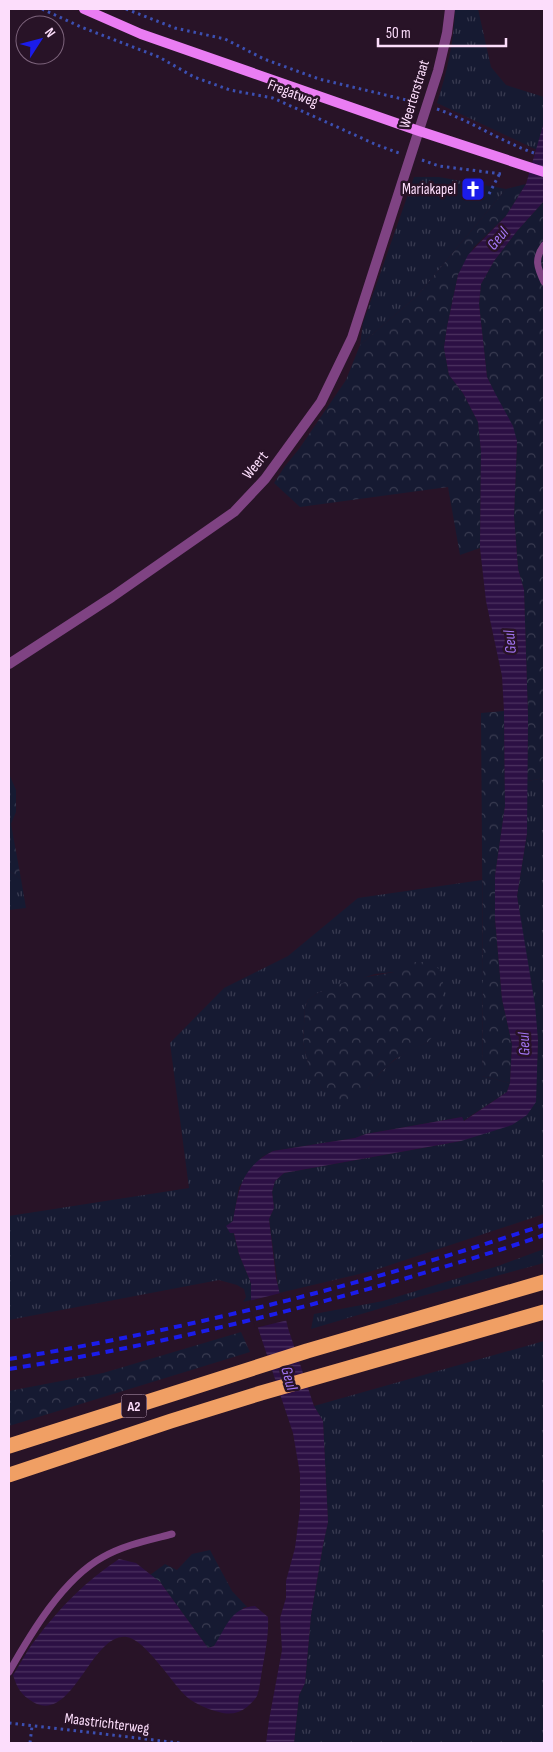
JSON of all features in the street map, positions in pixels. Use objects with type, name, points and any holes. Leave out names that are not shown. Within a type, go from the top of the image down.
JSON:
[{"type":"highway","name":"A2","points":[[9,1446],[306,1351],[544,1282]]},
{"type":"highway","name":"A2","points":[[9,1475],[170,1421],[316,1376],[544,1312]]},
{"type":"street","name":"Fregatweg","points":[[84,9],[141,34],[419,131],[544,172]]},
{"type":"street","name":"Weerterstraat","points":[[401,187],[445,42],[450,9]]},
{"type":"street","name":"Weert","points":[[9,664],[112,597],[234,512],[265,479],[321,402],[340,367],[352,338],[401,187]]},
{"type":"lane","points":[[544,245],[538,253],[537,267],[544,282]]},
{"type":"lane","points":[[9,1672],[24,1645],[57,1599],[81,1573],[119,1549],[172,1534]]},
{"type":"path","name":"Fregatweg","points":[[42,9],[81,27],[159,58],[194,77],[230,90],[273,98],[377,145],[439,166],[505,175]]},
{"type":"path","name":"Fregatweg","points":[[126,9],[174,28],[225,39],[264,59],[319,79],[400,97],[462,118],[520,148]]},
{"type":"path","points":[[489,194],[500,173]]},
{"type":"path","name":"Maastrichterweg","points":[[9,1723],[180,1743]]},
{"type":"path","points":[[30,1743],[32,1726]]},
{"type":"green space","points":[[455,9],[478,9],[491,67],[506,85],[544,97],[544,122],[537,150],[437,103],[449,57]]},
{"type":"green space","points":[[414,177],[439,177],[506,189],[417,296],[360,345],[363,323]]},
{"type":"green space","points":[[526,184],[506,216],[474,247],[458,275],[444,348],[449,375],[463,393],[478,422],[481,451],[480,548],[460,555],[448,487],[300,507],[274,483],[346,380],[360,345],[417,296],[506,189]]},
{"type":"green space","points":[[544,201],[544,778],[527,781],[528,717],[524,590],[518,569],[514,516],[517,441],[487,377],[479,304],[481,284],[494,261],[517,231]]},
{"type":"green space","points":[[504,711],[505,806],[495,876],[495,918],[502,999],[512,1044],[510,1083],[482,1076],[481,713]]},
{"type":"green space","points":[[9,774],[16,790],[16,812],[11,824],[21,879],[9,871]]},
{"type":"green space","points":[[544,778],[544,1214],[372,1271],[279,1293],[269,1219],[274,1208],[272,1192],[275,1181],[284,1173],[461,1141],[537,1065],[538,1040],[517,896],[527,833],[527,781]]},
{"type":"green space","points":[[9,871],[21,879],[26,908],[9,910]]},
{"type":"green space","points":[[482,880],[482,1076],[510,1083],[507,1092],[463,1121],[462,1117],[366,1134],[355,1138],[273,1151],[262,1157],[239,1187],[233,1221],[231,1223],[239,1254],[251,1283],[251,1300],[243,1302],[246,1297],[244,1289],[219,1280],[9,1320],[9,1216],[189,1188],[170,1043],[224,988],[288,956],[358,898]],"holes":[[[394,972],[428,1042],[409,1051],[387,1066],[368,1089],[324,1091],[310,1071],[303,1042],[305,1008],[308,1000],[318,993],[375,974]]]},
{"type":"green space","points":[[415,962],[428,962],[439,969],[443,983],[442,1025],[428,1042],[395,1059],[380,1073],[368,1089],[356,1099],[338,1100],[324,1091],[310,1072],[303,1042],[305,1008],[308,1000],[318,993],[350,980],[394,972],[404,965]]},
{"type":"green space","points":[[544,1249],[544,1263],[311,1329],[314,1314],[383,1301],[498,1266]]},
{"type":"green space","points":[[241,1332],[250,1352],[9,1426],[9,1391],[103,1373]]},
{"type":"green space","points":[[544,1341],[544,1743],[294,1743],[299,1695],[305,1683],[311,1615],[328,1522],[323,1421],[314,1406]]},
{"type":"green space","points":[[210,1550],[232,1591],[247,1607],[244,1607],[214,1646],[208,1648],[160,1582],[150,1575],[165,1564],[177,1570],[192,1554]]},
{"type":"water","name":"Geul","points":[[544,122],[544,201],[517,231],[494,261],[481,284],[479,304],[487,377],[513,426],[517,441],[514,516],[518,569],[524,590],[528,717],[527,833],[517,896],[535,1005],[538,1040],[536,1102],[527,1115],[512,1125],[461,1141],[284,1173],[275,1181],[272,1192],[274,1208],[269,1219],[276,1278],[288,1328],[314,1406],[323,1421],[328,1522],[311,1615],[305,1683],[299,1695],[294,1743],[266,1743],[282,1650],[280,1618],[286,1598],[286,1581],[295,1548],[300,1509],[300,1474],[293,1433],[258,1328],[251,1300],[251,1283],[239,1254],[234,1233],[230,1233],[226,1226],[233,1221],[243,1180],[254,1164],[273,1151],[355,1138],[366,1134],[462,1117],[464,1121],[507,1092],[510,1083],[512,1044],[502,999],[495,918],[495,876],[505,806],[502,676],[486,601],[480,548],[481,451],[478,422],[463,393],[449,375],[444,348],[458,275],[468,255],[506,216],[526,184]]},
{"type":"water","points":[[119,1559],[136,1563],[160,1582],[208,1648],[214,1646],[230,1620],[240,1611],[255,1606],[268,1617],[267,1640],[258,1692],[255,1699],[247,1707],[237,1712],[226,1713],[211,1710],[188,1698],[142,1646],[127,1637],[114,1639],[103,1648],[71,1690],[59,1701],[47,1706],[33,1702],[22,1694],[13,1675],[33,1643],[54,1616],[74,1595]]},
{"type":"pier","points":[[281,1293],[288,1320],[255,1328],[249,1301]]},
{"type":"railway","points":[[9,1359],[145,1334],[212,1319],[346,1285],[544,1225]]},
{"type":"railway","points":[[9,1369],[159,1341],[259,1318],[407,1278],[544,1235]]},
{"type":"place","name":"Mariakapel","points":[[473,189]]}]
